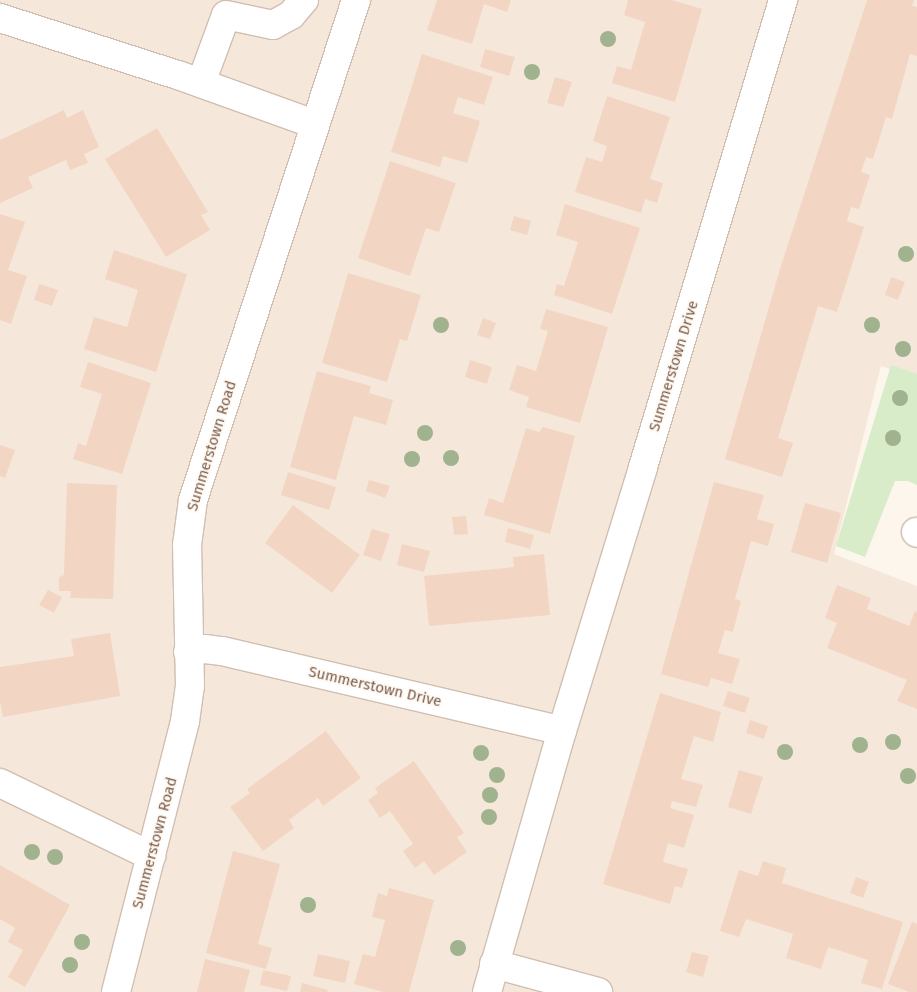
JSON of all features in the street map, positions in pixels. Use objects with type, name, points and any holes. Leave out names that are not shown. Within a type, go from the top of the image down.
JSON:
[{"type":"street","points":[[201,83],[226,15],[273,25],[291,16],[304,0]]},
{"type":"street","name":"Summerstown Road","points":[[116,992],[186,721],[190,686],[186,545],[193,500],[356,0]]},
{"type":"street","name":"Summerstown Drive","points":[[487,992],[562,731],[641,476],[783,0]]},
{"type":"street","points":[[0,18],[201,83],[314,124]]},
{"type":"street","name":"Summerstown Drive","points":[[188,652],[205,649],[222,651],[562,731]]},
{"type":"street","points":[[0,783],[151,856]]},
{"type":"street","points":[[494,964],[598,992]]},
{"type":"shaded area","points":[[0,0],[917,0],[917,379],[881,366],[834,554],[917,586],[917,992],[0,992]]},
{"type":"green space","points":[[891,365],[917,374],[917,485],[908,481],[895,481],[865,557],[836,546]]},
{"type":"building","points":[[437,0],[511,0],[507,12],[484,4],[472,44],[427,30]]},
{"type":"building","points":[[628,0],[672,0],[702,9],[675,102],[612,83],[617,66],[631,70],[645,22],[624,15]]},
{"type":"building","points":[[867,0],[914,0],[912,6],[917,7],[917,56],[910,54],[892,119],[886,117],[873,159],[866,157],[861,172],[870,175],[859,209],[851,207],[847,221],[864,227],[837,312],[818,306],[778,438],[793,443],[782,477],[725,459],[780,269]]},
{"type":"building","points":[[485,49],[515,57],[509,76],[480,67]]},
{"type":"building","points":[[422,54],[493,77],[484,105],[458,97],[453,113],[480,121],[467,163],[443,156],[440,167],[391,152]]},
{"type":"building","points":[[555,77],[572,82],[563,107],[547,103]]},
{"type":"building","points":[[607,96],[670,117],[650,179],[663,183],[657,203],[645,199],[641,213],[575,192],[586,157],[602,162],[607,146],[593,141]]},
{"type":"building","points":[[64,110],[67,118],[83,110],[99,147],[84,154],[88,163],[70,170],[66,160],[28,177],[33,188],[0,203],[0,140]]},
{"type":"building","points":[[157,128],[208,212],[201,215],[210,230],[166,257],[105,159]]},
{"type":"building","points":[[390,161],[456,183],[439,232],[426,228],[410,276],[358,258]]},
{"type":"building","points":[[565,204],[640,228],[612,314],[554,295],[557,284],[564,286],[578,242],[556,235]]},
{"type":"building","points":[[0,214],[25,222],[8,270],[27,276],[11,324],[0,320]]},
{"type":"building","points":[[514,216],[531,221],[527,235],[510,230]]},
{"type":"building","points":[[114,250],[187,274],[156,372],[84,349],[94,317],[127,327],[138,290],[105,279]]},
{"type":"building","points":[[348,273],[421,295],[407,341],[400,339],[387,382],[322,363]]},
{"type":"building","points":[[891,277],[905,282],[898,300],[885,295]]},
{"type":"building","points":[[39,284],[58,290],[52,306],[34,300]]},
{"type":"building","points":[[546,309],[608,327],[580,423],[526,407],[529,397],[509,390],[517,365],[536,371],[548,331],[540,329]]},
{"type":"building","points":[[483,318],[496,323],[490,339],[477,335]]},
{"type":"building","points":[[470,360],[492,367],[487,384],[465,377]]},
{"type":"building","points":[[88,362],[151,383],[122,474],[73,459],[78,443],[86,446],[102,394],[80,387]]},
{"type":"building","points":[[317,371],[371,386],[369,393],[393,400],[386,425],[354,416],[336,480],[290,467]]},
{"type":"building","points":[[543,427],[575,436],[550,534],[484,515],[489,498],[503,503],[526,428],[539,432]]},
{"type":"building","points":[[0,445],[15,450],[5,478],[0,476]]},
{"type":"building","points":[[288,472],[336,487],[329,510],[281,495]]},
{"type":"building","points":[[369,480],[390,486],[385,498],[366,491]]},
{"type":"building","points":[[714,482],[764,495],[757,519],[774,524],[768,546],[751,541],[735,599],[741,601],[733,632],[725,630],[718,653],[740,659],[732,684],[711,678],[708,687],[661,674]]},
{"type":"building","points":[[67,483],[117,485],[113,599],[70,598],[71,591],[59,591],[59,577],[64,575]]},
{"type":"building","points":[[805,503],[841,513],[827,563],[791,552]]},
{"type":"building","points":[[293,505],[360,555],[332,593],[265,543]]},
{"type":"building","points":[[466,516],[468,534],[454,535],[452,517]]},
{"type":"building","points":[[508,528],[534,535],[530,549],[505,542]]},
{"type":"building","points":[[372,529],[390,534],[381,561],[363,555]]},
{"type":"building","points":[[402,544],[430,551],[424,572],[397,565]]},
{"type":"building","points":[[544,554],[550,615],[429,626],[424,576],[514,567],[513,557]]},
{"type":"building","points":[[837,585],[871,598],[867,609],[909,626],[915,611],[917,612],[917,709],[897,701],[907,680],[827,648],[837,623],[825,618]]},
{"type":"building","points":[[48,590],[62,597],[54,613],[39,605]]},
{"type":"building","points":[[110,633],[120,696],[3,717],[0,701],[0,667],[74,656],[71,639]]},
{"type":"building","points":[[728,691],[750,698],[745,713],[723,706]]},
{"type":"building","points":[[660,693],[721,712],[713,742],[694,736],[681,779],[703,785],[696,807],[672,801],[670,808],[694,815],[684,848],[668,843],[663,862],[688,869],[682,888],[675,886],[670,904],[603,884]]},
{"type":"building","points":[[750,720],[768,726],[764,739],[746,733]]},
{"type":"building","points":[[326,731],[361,778],[323,806],[318,798],[289,820],[294,828],[263,851],[230,807],[250,793],[247,789]]},
{"type":"building","points":[[414,761],[464,833],[457,837],[467,852],[434,875],[424,861],[415,868],[403,851],[413,844],[390,811],[380,818],[368,800],[378,793],[375,788]]},
{"type":"building","points":[[739,770],[763,777],[751,814],[728,807]]},
{"type":"building","points":[[233,851],[280,864],[258,944],[272,948],[266,969],[206,953]]},
{"type":"building","points":[[763,861],[786,868],[782,883],[903,922],[882,989],[861,983],[868,960],[828,947],[821,969],[786,958],[793,934],[746,919],[739,937],[720,931],[739,870],[758,876]]},
{"type":"building","points":[[0,865],[70,905],[25,987],[8,977],[23,950],[8,942],[15,928],[0,919]]},
{"type":"building","points":[[856,877],[869,882],[863,898],[850,893]]},
{"type":"building","points":[[389,888],[434,900],[409,992],[383,992],[354,984],[363,954],[375,957],[385,920],[372,917],[378,893],[387,896]]},
{"type":"building","points":[[912,922],[917,924],[917,992],[909,992],[888,984]]},
{"type":"building","points":[[692,952],[709,956],[703,977],[686,972]]},
{"type":"building","points":[[318,954],[350,961],[345,983],[313,976]]},
{"type":"building","points":[[205,959],[250,970],[244,992],[197,992]]},
{"type":"building","points":[[263,970],[291,976],[287,991],[260,985]]},
{"type":"building","points":[[302,983],[328,990],[327,992],[300,992]]}]
